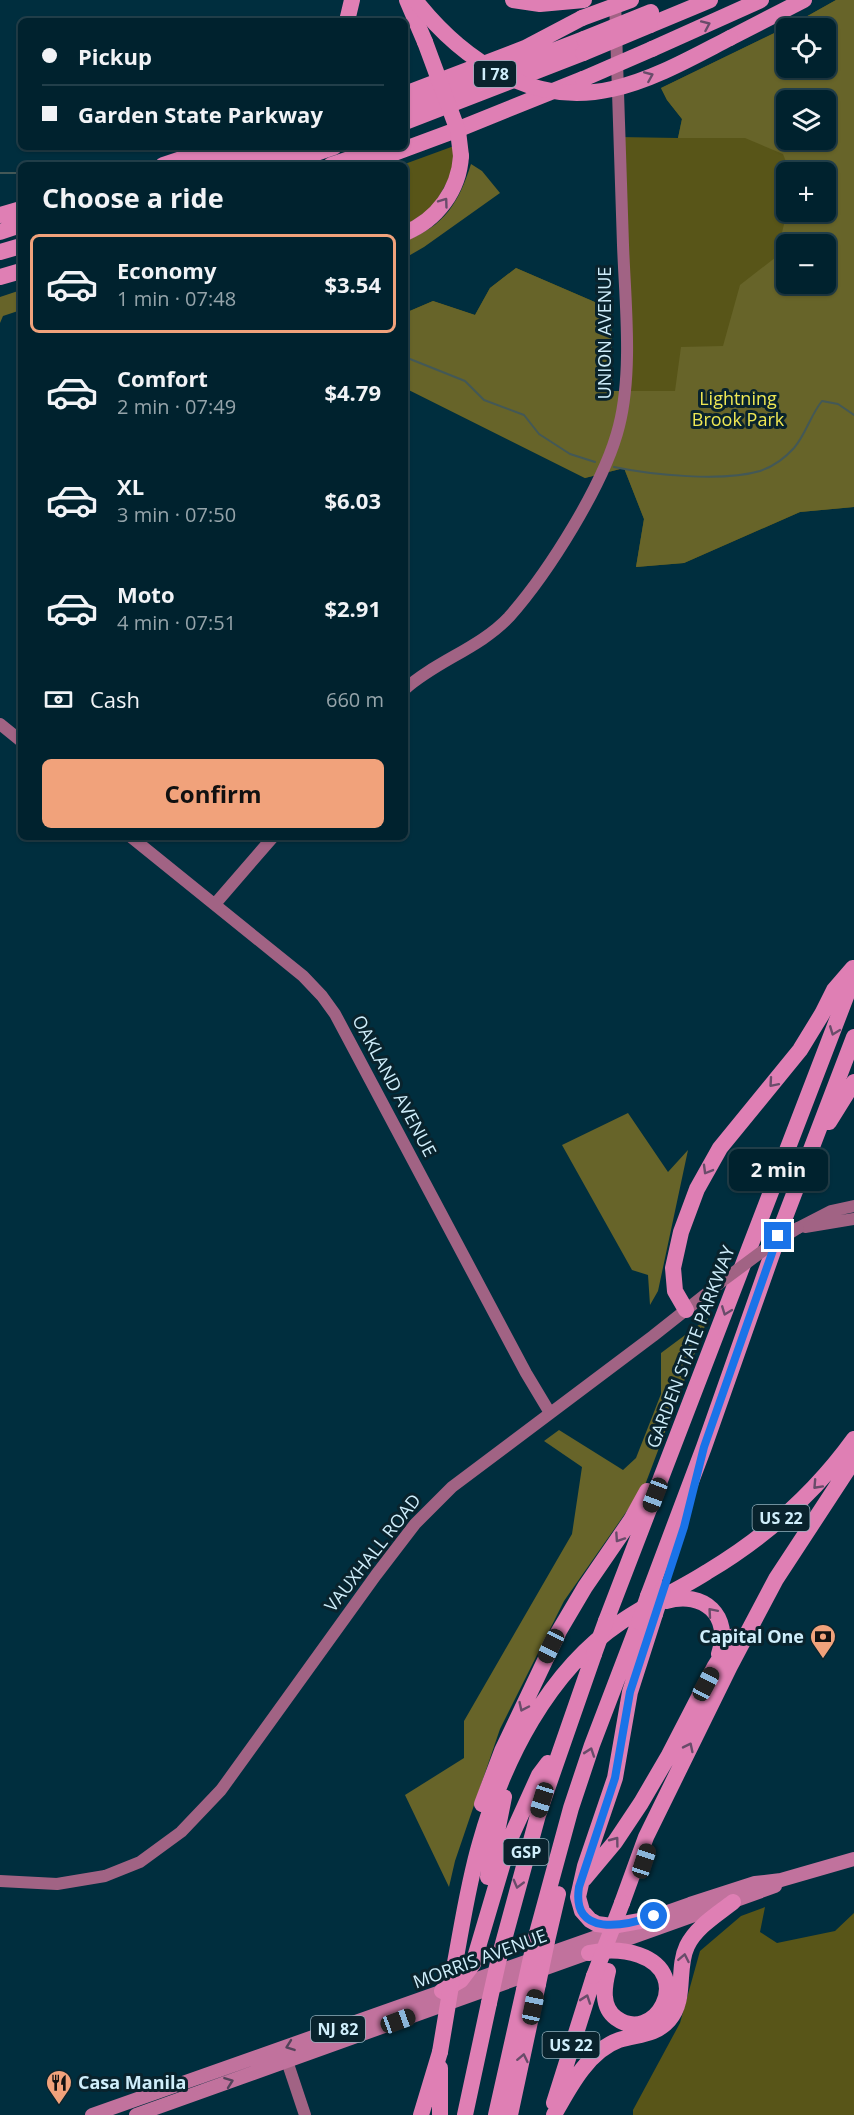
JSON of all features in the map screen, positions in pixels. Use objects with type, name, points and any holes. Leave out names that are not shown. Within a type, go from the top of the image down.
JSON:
[{"type":"highway","points":[[347,18],[352,0]]},
{"type":"highway","points":[[406,0],[425,42],[458,131],[461,156],[458,177],[445,201],[426,221],[408,230]]},
{"type":"highway","points":[[414,0],[425,42]]},
{"type":"highway","points":[[414,0],[448,36],[485,66],[519,84],[552,92],[587,93],[621,87],[655,74],[730,39],[804,0]]},
{"type":"highway","points":[[513,0],[540,4],[583,0]]},
{"type":"highway","name":"I 78","points":[[408,81],[631,0]]},
{"type":"highway","name":"I 78","points":[[650,19],[681,0]]},
{"type":"highway","name":"I 78","points":[[408,121],[650,19],[710,0]]},
{"type":"highway","name":"I 78","points":[[408,148],[583,79],[761,0]]},
{"type":"highway","points":[[408,93],[525,48],[582,18]]},
{"type":"highway","name":"I 78","points":[[408,107],[583,46]]},
{"type":"highway","points":[[408,139],[463,118],[539,97]]},
{"type":"highway","points":[[172,162],[209,150]]},
{"type":"highway","points":[[218,162],[252,150]]},
{"type":"highway","points":[[253,162],[288,150]]},
{"type":"highway","points":[[290,162],[325,150]]},
{"type":"highway","points":[[340,162],[375,150]]},
{"type":"highway","name":"I 78","points":[[370,162],[404,150]]},
{"type":"highway","points":[[0,215],[18,210]]},
{"type":"highway","points":[[0,232],[18,226]]},
{"type":"highway","points":[[0,238],[18,233]]},
{"type":"highway","points":[[0,252],[18,247]]},
{"type":"highway","points":[[0,257],[18,253]]},
{"type":"highway","points":[[0,276],[18,272]]},
{"type":"highway","points":[[686,1310],[675,1291],[674,1262],[688,1211],[702,1179],[725,1141],[800,1050],[834,990],[854,967]]},
{"type":"highway","name":"GARDEN STATE PARKWAY","points":[[496,2115],[531,1987],[571,1808],[592,1745],[622,1621],[679,1432],[854,976]]},
{"type":"highway","name":"GARDEN STATE PARKWAY","points":[[465,2115],[499,1958],[528,1847],[560,1748],[594,1654],[622,1621],[656,1593],[773,1250],[854,1037]]},
{"type":"highway","points":[[808,1156],[854,1082]]},
{"type":"highway","points":[[460,1936],[459,1905],[473,1837],[486,1792],[502,1751],[564,1621],[591,1577],[631,1520],[679,1432]]},
{"type":"highway","name":"US 22","points":[[430,2115],[469,1888],[484,1830],[500,1788],[543,1702],[569,1667],[588,1648],[622,1621],[706,1573],[764,1533],[817,1486],[854,1439]]},
{"type":"highway","name":"US 22","points":[[553,2115],[627,1901],[646,1837],[713,1698],[776,1579],[854,1460]]},
{"type":"highway","points":[[579,1887],[615,1842],[641,1803],[669,1755],[715,1666],[756,1600],[776,1579]]},
{"type":"highway","points":[[640,1921],[612,1926],[594,1922],[580,1907],[578,1896],[615,1778],[630,1692],[655,1614],[656,1593]]},
{"type":"highway","points":[[622,1621],[676,1598],[699,1600],[714,1612],[722,1628],[723,1642],[715,1666]]},
{"type":"highway","points":[[476,1954],[486,1888],[504,1798],[519,1747]]},
{"type":"highway","points":[[442,1992],[464,1976],[473,1964],[514,1830],[539,1775],[560,1748]]},
{"type":"highway","points":[[553,2115],[587,2064],[603,2049],[618,2041],[652,2032],[662,2027],[672,2016],[679,1998],[684,1955],[694,1935],[733,1902]]},
{"type":"highway","points":[[589,1953],[623,1950],[656,1964],[667,1981],[668,1992],[663,2006],[654,2017],[645,2022],[630,2024],[621,2020],[610,2011],[605,1998],[601,1973]]},
{"type":"highway","points":[[510,2115],[531,1987]]},
{"type":"highway","points":[[421,2115],[440,2052]]},
{"type":"highway","points":[[440,2052],[440,2115]]},
{"type":"main road","name":"MORRIS AVENUE","points":[[92,2115],[640,1921],[755,1883],[781,1880],[854,1859]]},
{"type":"main road","name":"MORRIS AVENUE","points":[[136,2115],[733,1902],[776,1885],[781,1880]]},
{"type":"street","name":"UNION AVENUE","points":[[408,687],[482,640],[508,617],[543,572],[565,538],[603,470],[620,424],[625,378],[626,305],[615,0]]},
{"type":"street","points":[[0,724],[18,739]]},
{"type":"street","name":"OAKLAND AVENUE","points":[[135,840],[303,976],[322,996],[335,1014],[526,1373],[550,1413]]},
{"type":"street","points":[[215,904],[270,840]]},
{"type":"street","name":"VAUXHALL ROAD","points":[[0,1881],[57,1884],[105,1876],[140,1862],[181,1832],[221,1790],[415,1524],[452,1487],[768,1247],[831,1211],[854,1206]]},
{"type":"street","points":[[834,1223],[854,1211]]},
{"type":"street","name":"VAUXHALL ROAD","points":[[798,1228],[854,1219]]},
{"type":"street","points":[[287,2061],[305,2115]]},
{"type":"green space","name":"Lightning Brook Park","points":[[836,0],[854,0],[854,507],[800,512],[684,563],[636,567],[644,519],[624,468],[585,478],[408,390],[408,312],[433,301],[475,315],[490,288],[516,268],[611,309],[612,391],[624,392],[619,137],[678,138],[682,119],[661,88],[776,32],[776,78],[836,78],[836,18],[804,18]]},
{"type":"green space","name":"Lightning Brook Park","points":[[836,0],[854,0],[854,507],[800,512],[684,563],[636,567],[644,519],[624,468],[585,478],[408,390],[408,312],[433,301],[475,315],[490,288],[516,268],[611,309],[612,391],[675,391],[681,347],[723,346],[740,285],[776,257],[776,294],[836,294],[836,234],[782,234],[785,222],[836,222],[836,162],[786,162],[783,154],[745,138],[678,138],[682,119],[661,88],[776,32],[776,78],[836,78],[836,18],[804,18]]},
{"type":"green space","points":[[454,146],[452,173],[433,207],[408,224],[408,163]]},
{"type":"green space","points":[[471,164],[482,171],[500,193],[408,256],[408,240],[440,220],[461,190]]},
{"type":"green space","points":[[18,291],[18,311],[3,316],[0,323],[0,297]]},
{"type":"green space","points":[[628,1113],[668,1172],[688,1150],[658,1291],[650,1305],[648,1275],[632,1270],[562,1145]]},
{"type":"green space","points":[[708,1318],[645,1485],[564,1601],[500,1729],[455,1861],[449,1887],[405,1795],[464,1758],[464,1721],[572,1534],[582,1467],[544,1441],[559,1430],[623,1470],[636,1458],[661,1394],[661,1353]]},
{"type":"green space","points":[[765,1907],[760,1932],[777,1943],[835,1931],[854,1913],[854,2115],[633,2115],[633,2110],[680,2023],[700,1951],[741,1916]]},
{"type":"waterway","points":[[0,173],[18,173]]},
{"type":"waterway","points":[[408,358],[465,381],[484,400],[524,415],[539,434],[570,454],[595,462]]},
{"type":"waterway","points":[[614,467],[648,473],[708,477],[760,471],[778,462],[794,448],[822,401],[838,404],[854,415]]},
{"type":"place","name":"Capital One","points":[[823,1660]]},
{"type":"place","name":"Casa Manila","points":[[59,2106]]},
{"type":"route","points":[[654,1916],[619,1926],[597,1924],[582,1911],[578,1900],[579,1887],[608,1803],[615,1778],[630,1692],[684,1527],[704,1447],[778,1236]]}]
